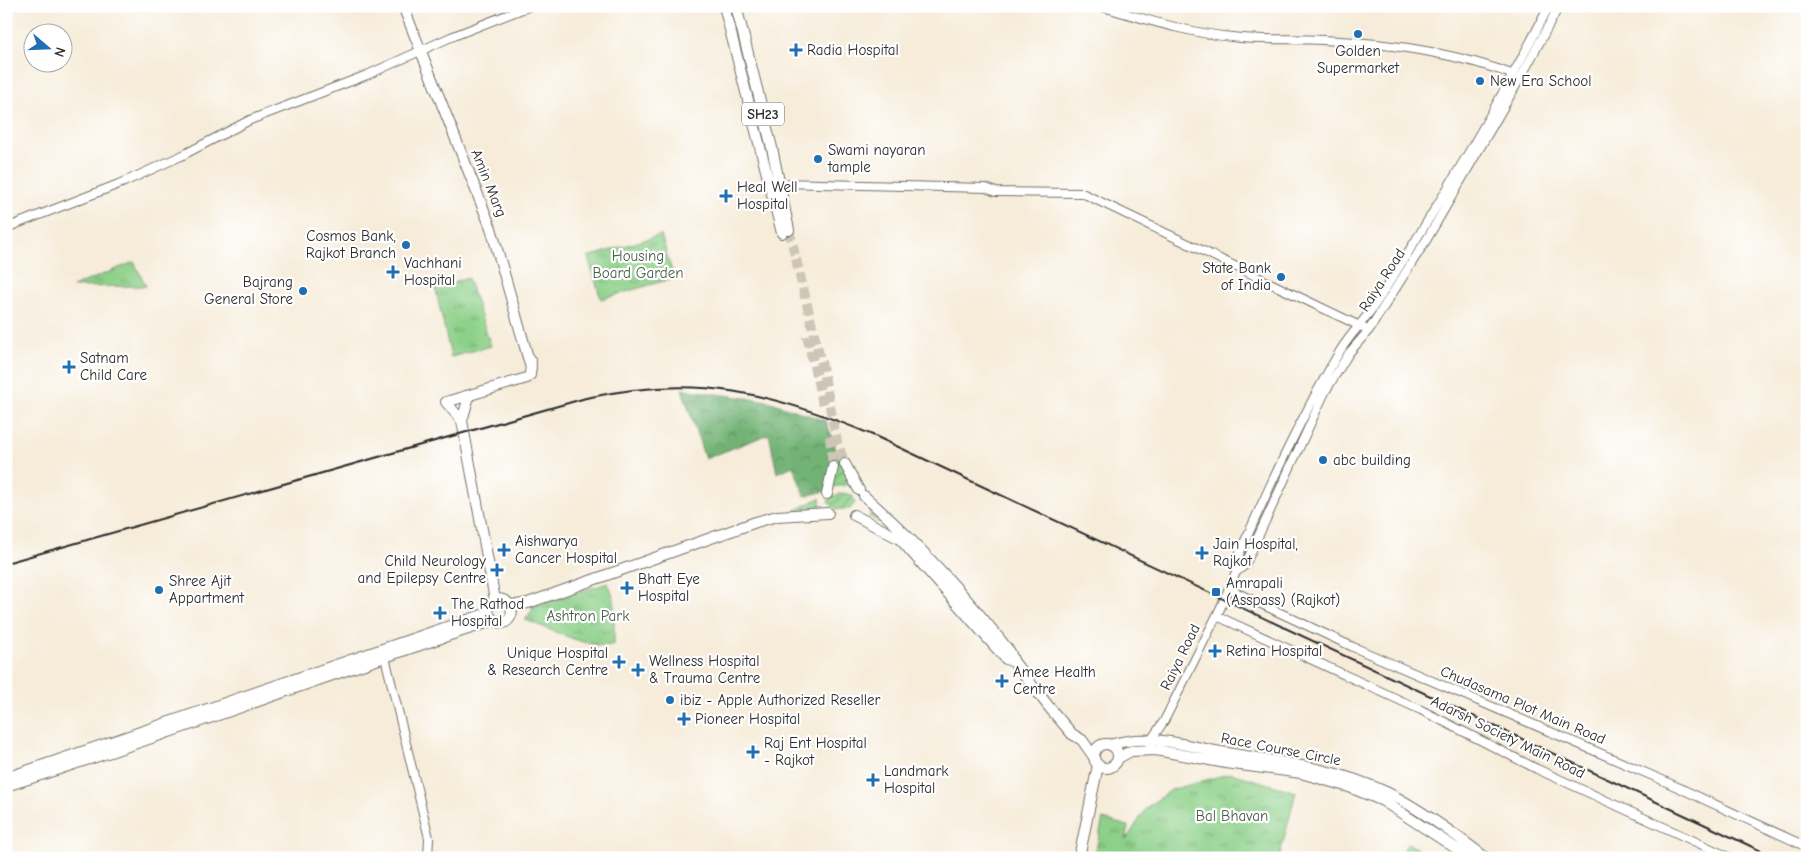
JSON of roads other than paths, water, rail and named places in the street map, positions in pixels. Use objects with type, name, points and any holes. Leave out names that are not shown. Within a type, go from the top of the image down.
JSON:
[{"type":"main road","name":"Amin Marg","points":[[403,6],[491,228],[525,345],[531,359],[531,372],[469,396]]},
{"type":"main road","name":"SH23","points":[[724,6],[761,151],[786,228],[780,183],[736,6]]},
{"type":"main road","points":[[462,421],[446,402],[469,396]]},
{"type":"main road","points":[[469,396],[462,421],[497,600]]},
{"type":"main road","points":[[846,464],[862,493],[907,534],[992,628],[1010,652],[1014,662],[1072,734],[1082,740],[1096,761],[1106,768],[1111,767],[1118,758],[1115,748],[1107,744],[1098,747],[1096,761],[1079,858]]},
{"type":"main road","points":[[827,494],[833,467]]},
{"type":"main road","points":[[512,609],[524,608],[528,603],[597,577],[777,516],[828,513]]},
{"type":"main road","points":[[854,515],[900,539],[1000,653],[1006,659],[1014,662]]},
{"type":"main road","points":[[491,618],[489,605],[497,600],[506,601],[512,609]]},
{"type":"main road","points":[[6,778],[491,618],[506,622],[512,609]]},
{"type":"main road","points":[[6,786],[107,754],[316,680],[384,653]]},
{"type":"main road","name":"Race Course Circle","points":[[1082,740],[1107,744],[1153,739],[1270,759],[1351,779],[1388,794],[1486,858]]},
{"type":"main road","name":"Race Course Circle","points":[[1118,758],[1142,750],[1301,773],[1349,786],[1383,801],[1471,858]]},
{"type":"street","points":[[6,228],[124,182],[183,155],[250,120],[368,76],[451,37],[530,6]]},
{"type":"street","points":[[1099,6],[1166,24],[1232,38],[1326,40],[1439,52],[1485,63],[1518,76]]},
{"type":"street","name":"Raiya Road","points":[[1142,750],[1153,739],[1164,722],[1217,616],[1236,572],[1236,561],[1305,413],[1341,349],[1360,326],[1518,76],[1549,6]]},
{"type":"street","name":"Raiya Road","points":[[1236,572],[1245,565],[1325,392],[1349,353],[1369,330],[1427,239],[1559,6]]},
{"type":"street","points":[[780,183],[850,183],[986,188],[996,192],[1082,193],[1369,330]]},
{"type":"street","name":"Chudasama Plot Main Road","points":[[1229,589],[1360,650],[1660,779],[1807,847]]},
{"type":"street","name":"Adarsh Society Main Road","points":[[1217,616],[1422,710],[1537,769],[1731,858]]},
{"type":"street","points":[[384,653],[428,838],[428,858]]},
{"type":"tunnel","points":[[789,230],[823,371],[837,442],[845,464]]},
{"type":"tunnel","points":[[807,336],[823,404]]},
{"type":"tunnel","points":[[830,436],[833,467]]},
{"type":"railway","points":[[6,563],[586,398],[664,387],[700,388],[734,392],[768,398],[802,408],[875,436],[1776,858]]},
{"type":"place","name":"Golden Supermarket","points":[[1358,34]]},
{"type":"place","name":"Radia Hospital","points":[[796,50]]},
{"type":"place","name":"New Era School","points":[[1480,81]]},
{"type":"place","name":"Swami nayaran tample","points":[[818,159]]},
{"type":"place","name":"Heal Well Hospital","points":[[726,196]]},
{"type":"place","name":"Cosmos Bank, Rajkot Branch","points":[[406,245]]},
{"type":"place","name":"Vachhani Hospital","points":[[393,272]]},
{"type":"place","name":"State Bank of India","points":[[1281,277]]},
{"type":"place","name":"Bajrang General Store","points":[[303,291]]},
{"type":"place","name":"Satnam Child Care","points":[[69,367]]},
{"type":"place","name":"abc building","points":[[1323,460]]},
{"type":"place","name":"Aishwarya Cancer Hospital","points":[[504,550]]},
{"type":"place","name":"Jain Hospital, Rajkot","points":[[1202,553]]},
{"type":"place","name":"Child Neurology and Epilepsy Centre","points":[[497,570]]},
{"type":"place","name":"Bhatt Eye Hospital","points":[[627,588]]},
{"type":"place","name":"Shree Ajit Appartment","points":[[159,590]]},
{"type":"place","name":"Amrapali (Asspass) (Rajkot)","points":[[1216,592]]},
{"type":"place","name":"The Rathod Hospital","points":[[440,613]]},
{"type":"place","name":"Retina Hospital","points":[[1215,651]]},
{"type":"place","name":"Unique Hospital & Research Centre","points":[[619,662]]},
{"type":"place","name":"Wellness Hospital & Trauma Centre","points":[[638,670]]},
{"type":"place","name":"Amee Health Centre","points":[[1002,681]]},
{"type":"place","name":"ibiz - Apple Authorized Reseller","points":[[670,700]]},
{"type":"place","name":"Pioneer Hospital","points":[[684,719]]},
{"type":"place","name":"Raj Ent Hospital - Rajkot","points":[[753,752]]},
{"type":"place","name":"Landmark Hospital","points":[[873,780]]},
{"type":"park label","name":"Housing Board Garden","points":[[638,264]]},
{"type":"park label","name":"Ashtron Park","points":[[588,616]]},
{"type":"park label","name":"Bal Bhavan","points":[[1232,816]]}]
